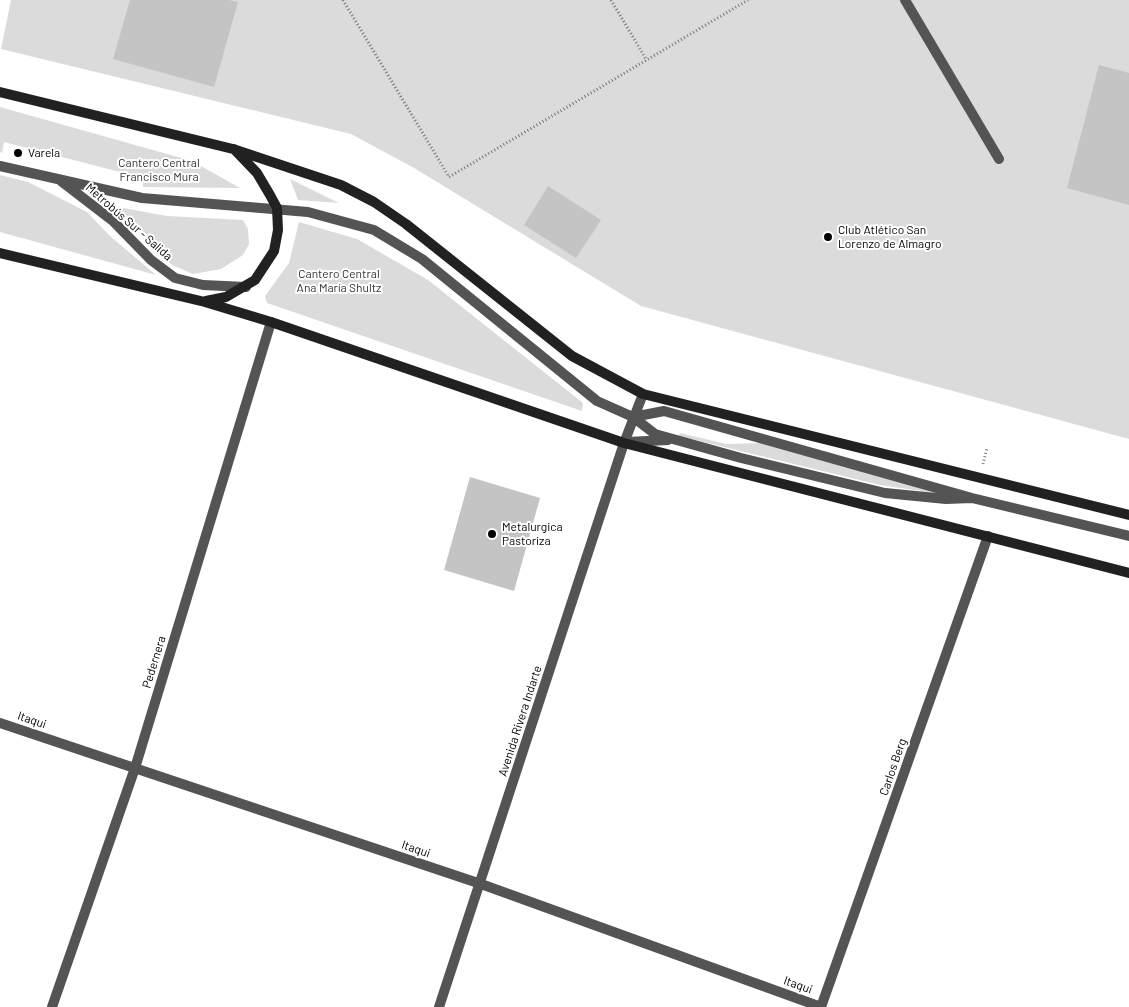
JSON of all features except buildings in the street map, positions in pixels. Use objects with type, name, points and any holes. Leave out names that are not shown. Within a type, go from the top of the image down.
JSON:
[{"type":"main road","points":[[0,92],[234,149],[341,185],[374,202],[406,224],[572,356],[643,394],[1129,515]]},
{"type":"main road","points":[[206,302],[226,297],[246,287],[259,275],[274,251],[278,230],[277,208],[257,173],[234,149]]},
{"type":"main road","points":[[0,253],[206,302],[271,322],[624,443],[1129,573]]},
{"type":"street","points":[[905,0],[999,159]]},
{"type":"street","points":[[0,166],[142,198],[308,212],[374,230],[422,259],[597,401],[633,416],[655,434],[672,440],[885,492],[946,499],[972,498]]},
{"type":"street","name":"Metrobús Sur - Salida","points":[[56,178],[105,215],[151,260],[175,278],[203,285],[246,287]]},
{"type":"street","name":"Pedernera","points":[[52,1007],[135,768],[271,322]]},
{"type":"street","name":"Avenida Rivera Indarte","points":[[439,1007],[624,443],[643,394]]},
{"type":"street","points":[[633,416],[664,412],[972,498],[1129,536]]},
{"type":"street","points":[[624,443],[672,440]]},
{"type":"street","name":"Carlos Berg","points":[[821,1007],[988,536]]},
{"type":"street","name":"Itaqui","points":[[0,723],[480,884],[821,1007]]},
{"type":"path","points":[[343,0],[449,177],[748,0]]},
{"type":"path","points":[[611,0],[646,59]]},
{"type":"green space","name":"Club Atlético San Lorenzo de Almagro","points":[[11,0],[1129,0],[1129,439],[641,306],[414,168],[351,134],[1,49]]},
{"type":"green space","name":"Cantero Central Francisco Mura","points":[[0,107],[192,161],[240,188],[143,187],[143,178],[4,142],[2,153],[0,152]]},
{"type":"green space","points":[[0,175],[28,182],[87,212],[110,236],[156,275],[0,232]]},
{"type":"green space","points":[[290,179],[339,203],[298,200]]},
{"type":"green space","name":"Cantero Central Francisco Mura","points":[[118,207],[167,216],[243,220],[248,229],[249,244],[243,255],[221,269],[193,274],[172,265],[150,247]]},
{"type":"green space","name":"Cantero Central Ana María Shultz","points":[[299,222],[357,239],[428,280],[583,403],[582,411],[267,303],[265,296],[289,263]]},
{"type":"green space","points":[[680,433],[726,444],[762,443],[948,495],[880,485],[679,436]]},
{"type":"place","name":"Varela","points":[[18,153]]},
{"type":"place","name":"Club Atlético San Lorenzo de Almagro","points":[[828,237]]},
{"type":"place","name":"Metalurgica Pastoriza","points":[[492,534]]}]
